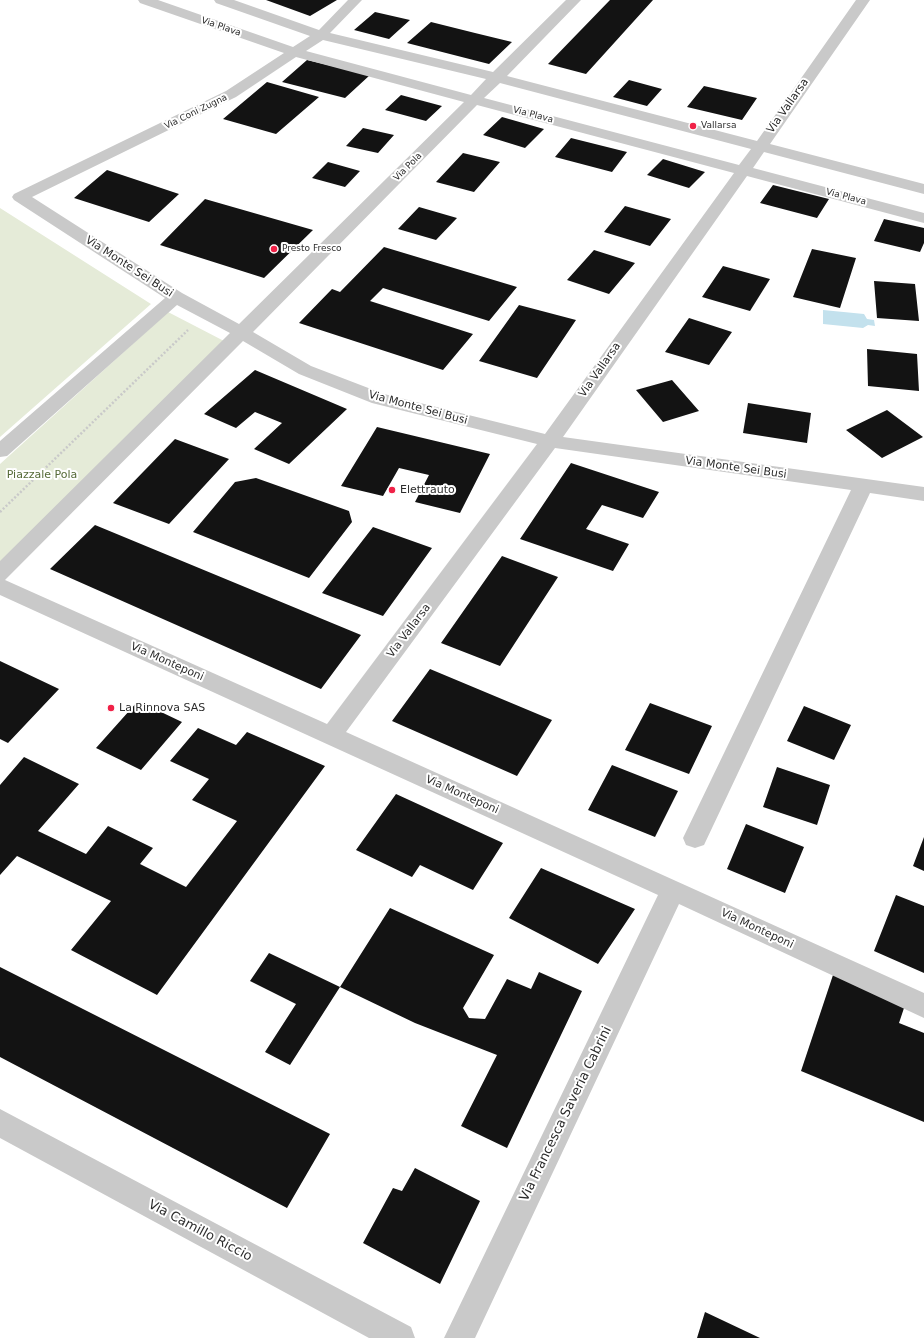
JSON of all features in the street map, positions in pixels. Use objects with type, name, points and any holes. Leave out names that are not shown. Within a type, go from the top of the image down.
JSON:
[{"type":"street","name":"Via Plava","points":[[145,0],[296,53],[924,218]]},
{"type":"street","points":[[221,0],[321,35],[495,77],[924,189]]},
{"type":"street","name":"Via Coni Zugna","points":[[20,198],[232,94],[321,35],[355,0]]},
{"type":"street","name":"Via Pola","points":[[241,332],[475,100],[495,77],[574,0]]},
{"type":"street","name":"Via Vallarsa","points":[[331,736],[550,441],[863,0]]},
{"type":"street","name":"Via Monte Sei Busi","points":[[20,198],[176,297],[241,332],[305,370],[379,399],[550,441],[924,494]]},
{"type":"street","points":[[0,451],[176,297]]},
{"type":"street","points":[[0,574],[241,332]]},
{"type":"street","points":[[695,838],[863,486]]},
{"type":"street","name":"Via Monteponi","points":[[0,586],[673,890],[924,1006]]},
{"type":"street","name":"Via Francesca Saveria Cabrini","points":[[459,1338],[673,890]]},
{"type":"street","name":"Via Camillo Riccio","points":[[0,1124],[400,1338]]},
{"type":"path","points":[[0,512],[190,328]]},
{"type":"green space","points":[[0,208],[151,304],[0,437]]},
{"type":"green space","name":"Piazzale Pola","points":[[168,312],[224,341],[0,566],[0,464]]},
{"type":"water","points":[[823,310],[864,314],[867,319],[874,320],[875,326],[868,325],[863,328],[823,324]]},
{"type":"building","points":[[266,0],[337,0],[310,16]]},
{"type":"building","points":[[610,0],[653,0],[586,74],[548,64]]},
{"type":"building","points":[[375,12],[410,20],[389,39],[354,30]]},
{"type":"building","points":[[431,22],[512,42],[489,64],[407,43]]},
{"type":"building","points":[[307,60],[370,75],[345,98],[282,82]]},
{"type":"building","points":[[629,80],[662,89],[647,106],[613,97]]},
{"type":"building","points":[[267,82],[319,97],[276,134],[223,119]]},
{"type":"building","points":[[704,86],[757,98],[742,120],[687,107]]},
{"type":"building","points":[[401,95],[442,106],[426,121],[385,110]]},
{"type":"building","points":[[502,117],[544,129],[525,148],[483,135]]},
{"type":"building","points":[[363,128],[394,135],[378,153],[346,146]]},
{"type":"building","points":[[571,138],[627,152],[612,172],[555,157]]},
{"type":"building","points":[[463,153],[500,162],[474,192],[436,182]]},
{"type":"building","points":[[663,159],[705,172],[689,188],[647,175]]},
{"type":"building","points":[[328,162],[360,171],[345,187],[312,178]]},
{"type":"building","points":[[107,170],[179,194],[149,222],[74,198]]},
{"type":"building","points":[[773,185],[829,199],[817,218],[760,203]]},
{"type":"building","points":[[205,199],[313,230],[264,278],[160,245]]},
{"type":"building","points":[[625,206],[671,219],[650,246],[604,232]]},
{"type":"building","points":[[419,207],[457,218],[436,240],[398,229]]},
{"type":"building","points":[[884,219],[924,228],[924,243],[920,252],[874,241]]},
{"type":"building","points":[[384,247],[517,287],[489,321],[383,288],[370,301],[473,334],[443,370],[299,323],[332,289],[340,292]]},
{"type":"building","points":[[812,249],[856,258],[840,308],[793,297]]},
{"type":"building","points":[[594,250],[635,263],[609,294],[567,280]]},
{"type":"building","points":[[723,266],[770,279],[750,311],[702,297]]},
{"type":"building","points":[[874,281],[915,284],[919,321],[877,318]]},
{"type":"building","points":[[519,305],[576,320],[537,378],[479,361]]},
{"type":"building","points":[[689,318],[732,332],[709,365],[665,352]]},
{"type":"building","points":[[867,349],[917,354],[919,391],[868,386]]},
{"type":"building","points":[[255,370],[347,409],[289,464],[254,449],[282,423],[255,412],[236,428],[204,414]]},
{"type":"building","points":[[672,380],[699,411],[663,422],[636,390]]},
{"type":"building","points":[[748,403],[811,413],[807,443],[743,433]]},
{"type":"building","points":[[887,410],[923,437],[882,458],[846,430]]},
{"type":"building","points":[[377,427],[490,454],[460,513],[415,502],[429,475],[399,468],[383,496],[341,486]]},
{"type":"building","points":[[175,439],[229,459],[169,524],[113,503]]},
{"type":"building","points":[[571,463],[659,492],[643,518],[602,505],[586,529],[629,544],[613,571],[520,539]]},
{"type":"building","points":[[256,478],[349,511],[352,522],[309,578],[193,532],[235,482]]},
{"type":"building","points":[[95,525],[361,635],[321,689],[50,569]]},
{"type":"building","points":[[373,527],[432,548],[383,616],[322,593]]},
{"type":"building","points":[[502,556],[558,577],[500,666],[441,643]]},
{"type":"building","points":[[0,661],[59,689],[8,743],[0,739]]},
{"type":"building","points":[[430,669],[552,720],[517,776],[392,721]]},
{"type":"building","points":[[138,701],[182,722],[141,770],[96,748]]},
{"type":"building","points":[[650,703],[712,726],[689,774],[625,750]]},
{"type":"building","points":[[804,706],[851,725],[834,760],[787,741]]},
{"type":"building","points":[[198,728],[236,745],[247,732],[325,766],[157,995],[71,950],[111,901],[17,856],[0,875],[0,785],[24,757],[79,784],[38,831],[86,854],[108,826],[153,848],[140,864],[186,887],[237,821],[192,800],[209,779],[170,761]]},
{"type":"building","points":[[612,765],[678,791],[655,837],[588,810]]},
{"type":"building","points":[[777,767],[830,785],[817,825],[763,807]]},
{"type":"building","points":[[396,794],[503,843],[473,890],[420,865],[412,877],[356,850]]},
{"type":"building","points":[[746,824],[804,847],[785,893],[727,869]]},
{"type":"building","points":[[924,837],[924,871],[913,866]]},
{"type":"building","points":[[541,868],[635,909],[598,964],[509,918]]},
{"type":"building","points":[[896,895],[924,906],[924,973],[874,951]]},
{"type":"building","points":[[390,908],[494,955],[463,1008],[469,1018],[485,1019],[507,979],[531,989],[539,972],[582,991],[507,1148],[461,1126],[497,1055],[415,1023],[340,987]]},
{"type":"building","points":[[269,953],[340,987],[290,1065],[265,1052],[296,1004],[250,981]]},
{"type":"building","points":[[0,967],[330,1134],[287,1208],[0,1057]]},
{"type":"building","points":[[833,975],[906,1002],[899,1023],[924,1033],[924,1122],[801,1071]]},
{"type":"building","points":[[415,1168],[480,1201],[440,1284],[363,1243],[393,1188],[402,1191]]},
{"type":"building","points":[[705,1312],[760,1338],[697,1338]]},
{"type":"place","name":"Vallarsa","points":[[693,126]]},
{"type":"place","name":"Presto Fresco","points":[[274,249]]},
{"type":"place","name":"Elettrauto","points":[[392,490]]},
{"type":"place","name":"La Rinnova SAS","points":[[111,708]]}]
